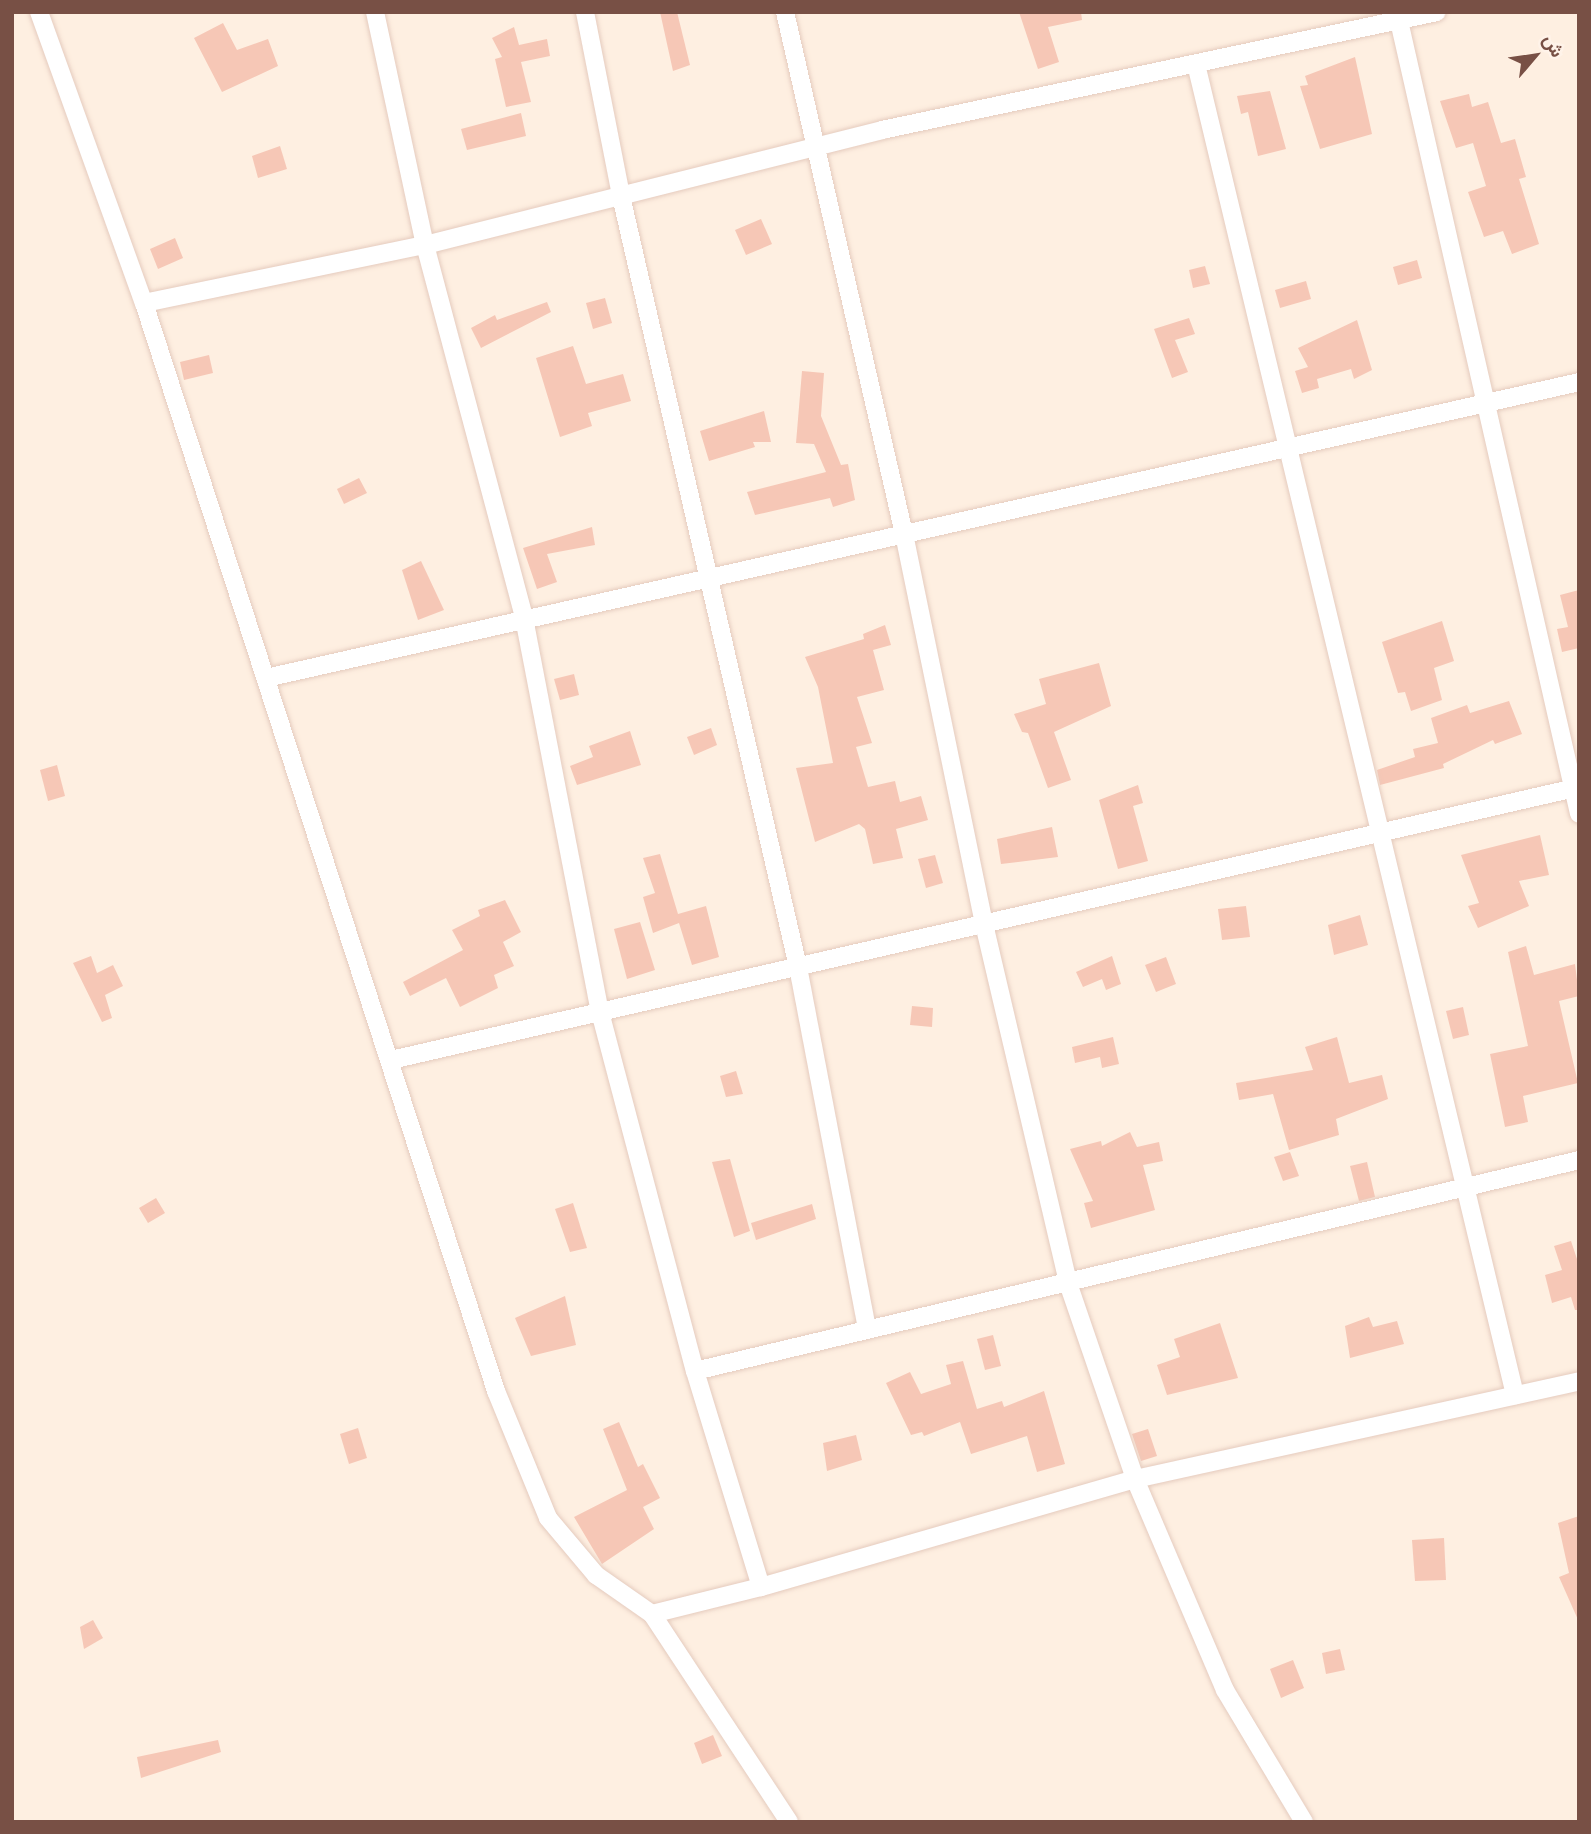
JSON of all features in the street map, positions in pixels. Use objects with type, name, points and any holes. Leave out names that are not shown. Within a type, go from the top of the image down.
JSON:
[{"type":"street","points":[[39,12],[144,303],[496,1391],[548,1518],[596,1575],[652,1614],[789,1822]]},
{"type":"street","points":[[375,12],[425,245],[524,618],[600,1012],[695,1371],[761,1587]]},
{"type":"street","points":[[585,12],[621,196],[798,967],[867,1330]]},
{"type":"street","points":[[785,12],[904,534],[984,924],[1068,1283],[1135,1479],[1225,1690],[1304,1822]]},
{"type":"street","points":[[144,303],[425,245],[814,147],[1398,17],[1437,12]]},
{"type":"street","points":[[1398,17],[1576,788],[1579,814]]},
{"type":"street","points":[[1196,64],[1516,1395]]},
{"type":"street","points":[[266,678],[1579,382]]},
{"type":"street","points":[[391,1060],[1576,788]]},
{"type":"street","points":[[695,1371],[1579,1160]]},
{"type":"street","points":[[652,1614],[761,1587],[1135,1479],[1579,1381]]},
{"type":"building","points":[[660,12],[677,12],[690,65],[673,71]]},
{"type":"building","points":[[1019,12],[1081,12],[1082,20],[1048,27],[1059,62],[1038,69]]},
{"type":"building","points":[[223,23],[237,50],[268,39],[278,66],[222,92],[194,38]]},
{"type":"building","points":[[514,27],[519,45],[547,39],[550,56],[521,62],[531,102],[506,107],[495,59],[502,57],[492,38]]},
{"type":"building","points":[[1355,57],[1372,134],[1320,149],[1300,86],[1308,85],[1305,76]]},
{"type":"building","points":[[1270,91],[1286,149],[1258,156],[1248,112],[1241,114],[1237,96]]},
{"type":"building","points":[[1469,94],[1472,107],[1488,102],[1501,143],[1515,139],[1526,177],[1519,179],[1539,244],[1512,254],[1503,231],[1484,237],[1468,192],[1486,186],[1473,143],[1456,148],[1440,101]]},
{"type":"building","points":[[521,113],[526,136],[467,150],[461,129]]},
{"type":"building","points":[[280,146],[287,169],[258,178],[252,156]]},
{"type":"building","points":[[761,219],[772,244],[746,255],[735,230]]},
{"type":"building","points":[[175,238],[183,258],[158,269],[150,249]]},
{"type":"building","points":[[1417,260],[1422,278],[1398,285],[1393,267]]},
{"type":"building","points":[[1205,266],[1210,284],[1193,288],[1189,270]]},
{"type":"building","points":[[1306,281],[1311,299],[1280,308],[1275,290]]},
{"type":"building","points":[[605,298],[612,323],[593,329],[586,303]]},
{"type":"building","points":[[547,302],[551,312],[481,348],[471,328],[495,315],[497,320]]},
{"type":"building","points":[[1189,318],[1195,334],[1175,340],[1188,372],[1172,378],[1154,329]]},
{"type":"building","points":[[1357,320],[1372,370],[1354,379],[1351,369],[1317,379],[1319,388],[1302,393],[1295,371],[1308,367],[1298,348]]},
{"type":"building","points":[[573,346],[586,384],[623,374],[631,401],[588,413],[592,426],[560,437],[536,358]]},
{"type":"building","points":[[209,355],[213,373],[184,380],[180,362]]},
{"type":"building","points":[[802,371],[824,373],[821,416],[841,465],[848,464],[855,500],[833,507],[830,498],[755,515],[747,492],[826,472],[814,444],[796,443]]},
{"type":"building","points":[[764,411],[771,442],[753,442],[755,447],[709,461],[700,431]]},
{"type":"building","points":[[359,478],[367,493],[344,504],[337,489]]},
{"type":"building","points":[[592,527],[595,545],[547,554],[557,582],[537,589],[523,548]]},
{"type":"building","points":[[421,561],[444,610],[418,620],[402,570]]},
{"type":"building","points":[[1579,590],[1579,648],[1562,652],[1557,629],[1568,627],[1560,595]]},
{"type":"building","points":[[1442,621],[1454,661],[1434,668],[1442,700],[1411,711],[1405,692],[1398,693],[1382,642]]},
{"type":"building","points":[[885,625],[891,645],[873,650],[884,690],[857,697],[872,743],[856,747],[868,787],[895,781],[900,802],[921,796],[928,820],[896,829],[903,858],[873,864],[865,829],[859,824],[815,842],[796,768],[833,763],[818,687],[805,657],[864,639],[863,634]]},
{"type":"building","points":[[1099,663],[1111,706],[1054,732],[1071,780],[1048,788],[1028,733],[1022,732],[1014,714],[1046,704],[1039,679]]},
{"type":"building","points":[[574,674],[579,695],[560,700],[554,679]]},
{"type":"building","points":[[1509,701],[1522,734],[1495,744],[1493,740],[1443,764],[1444,768],[1380,785],[1377,770],[1415,757],[1413,749],[1438,743],[1431,718],[1467,705],[1470,713]]},
{"type":"building","points":[[711,728],[717,745],[694,755],[687,737]]},
{"type":"building","points":[[630,731],[641,765],[577,785],[570,766],[593,757],[589,746]]},
{"type":"building","points":[[57,765],[65,796],[48,801],[40,770]]},
{"type":"building","points":[[1138,785],[1143,803],[1133,806],[1148,861],[1118,869],[1099,800]]},
{"type":"building","points":[[1052,827],[1058,857],[1001,864],[997,839]]},
{"type":"building","points":[[1540,835],[1549,875],[1519,881],[1529,906],[1478,928],[1468,906],[1479,903],[1461,855]]},
{"type":"building","points":[[660,854],[678,914],[706,906],[719,957],[692,965],[679,923],[653,933],[643,897],[655,893],[643,858]]},
{"type":"building","points":[[935,855],[943,883],[926,888],[918,859]]},
{"type":"building","points":[[505,900],[521,932],[503,942],[514,966],[494,975],[498,988],[460,1007],[446,978],[410,996],[403,982],[463,950],[452,930],[480,916],[478,910]]},
{"type":"building","points":[[1246,906],[1250,937],[1222,940],[1218,909]]},
{"type":"building","points":[[1360,915],[1368,945],[1334,955],[1328,925]]},
{"type":"building","points":[[640,922],[655,970],[627,979],[614,929]]},
{"type":"building","points":[[1526,946],[1534,975],[1575,964],[1579,996],[1559,1001],[1578,1083],[1523,1096],[1528,1122],[1505,1127],[1490,1054],[1528,1046],[1508,952]]},
{"type":"building","points":[[91,956],[97,973],[113,965],[123,986],[105,995],[112,1018],[102,1022],[73,963]]},
{"type":"building","points":[[1112,956],[1121,984],[1106,990],[1102,979],[1083,987],[1076,972]]},
{"type":"building","points":[[1166,957],[1176,984],[1156,992],[1145,965]]},
{"type":"building","points":[[912,1006],[933,1008],[932,1027],[910,1025]]},
{"type":"building","points":[[1463,1007],[1469,1035],[1453,1039],[1446,1011]]},
{"type":"building","points":[[1113,1037],[1119,1064],[1102,1068],[1100,1057],[1075,1063],[1072,1047]]},
{"type":"building","points":[[1337,1037],[1349,1083],[1382,1075],[1388,1099],[1336,1119],[1339,1135],[1289,1150],[1273,1094],[1239,1100],[1236,1083],[1313,1070],[1305,1047]]},
{"type":"building","points":[[736,1071],[743,1094],[726,1097],[720,1076]]},
{"type":"building","points":[[1130,1132],[1137,1147],[1159,1142],[1163,1161],[1143,1165],[1155,1210],[1091,1228],[1084,1203],[1093,1201],[1070,1149],[1101,1141],[1102,1146]]},
{"type":"building","points":[[1290,1152],[1299,1176],[1283,1181],[1274,1157]]},
{"type":"building","points":[[730,1159],[750,1231],[734,1237],[712,1162]]},
{"type":"building","points":[[1367,1162],[1375,1197],[1359,1201],[1350,1166]]},
{"type":"building","points":[[156,1198],[165,1213],[148,1223],[139,1208]]},
{"type":"building","points":[[573,1203],[587,1248],[570,1252],[555,1209]]},
{"type":"building","points":[[812,1204],[816,1219],[756,1240],[751,1223]]},
{"type":"building","points":[[1571,1241],[1579,1265],[1579,1310],[1575,1310],[1571,1297],[1552,1303],[1545,1275],[1562,1270],[1554,1246]]},
{"type":"building","points":[[565,1296],[576,1345],[531,1356],[515,1318]]},
{"type":"building","points":[[1369,1317],[1373,1327],[1397,1321],[1404,1344],[1350,1358],[1345,1326]]},
{"type":"building","points":[[1220,1323],[1238,1378],[1167,1395],[1157,1365],[1180,1357],[1174,1339]]},
{"type":"building","points":[[993,1335],[1001,1366],[985,1370],[977,1339]]},
{"type":"building","points":[[963,1361],[977,1409],[1002,1401],[1004,1407],[1044,1391],[1065,1464],[1037,1472],[1027,1436],[971,1454],[960,1422],[924,1436],[922,1432],[911,1435],[886,1383],[910,1372],[921,1394],[951,1384],[946,1365]]},
{"type":"building","points":[[619,1422],[638,1467],[643,1464],[660,1498],[643,1507],[654,1529],[602,1564],[574,1517],[627,1490],[603,1429]]},
{"type":"building","points":[[358,1428],[367,1458],[349,1464],[340,1434]]},
{"type":"building","points":[[1148,1429],[1157,1456],[1141,1461],[1132,1434]]},
{"type":"building","points":[[856,1435],[862,1460],[827,1471],[823,1443]]},
{"type":"building","points":[[1579,1516],[1579,1622],[1559,1577],[1569,1573],[1558,1523]]},
{"type":"building","points":[[1444,1538],[1446,1580],[1415,1581],[1412,1540]]},
{"type":"building","points":[[93,1620],[103,1638],[84,1649],[80,1627]]},
{"type":"building","points":[[1340,1649],[1345,1670],[1326,1674],[1322,1653]]},
{"type":"building","points":[[1293,1660],[1304,1688],[1281,1698],[1270,1669]]},
{"type":"building","points":[[713,1735],[722,1756],[702,1764],[694,1743]]},
{"type":"building","points":[[218,1740],[221,1752],[141,1778],[137,1757]]}]
